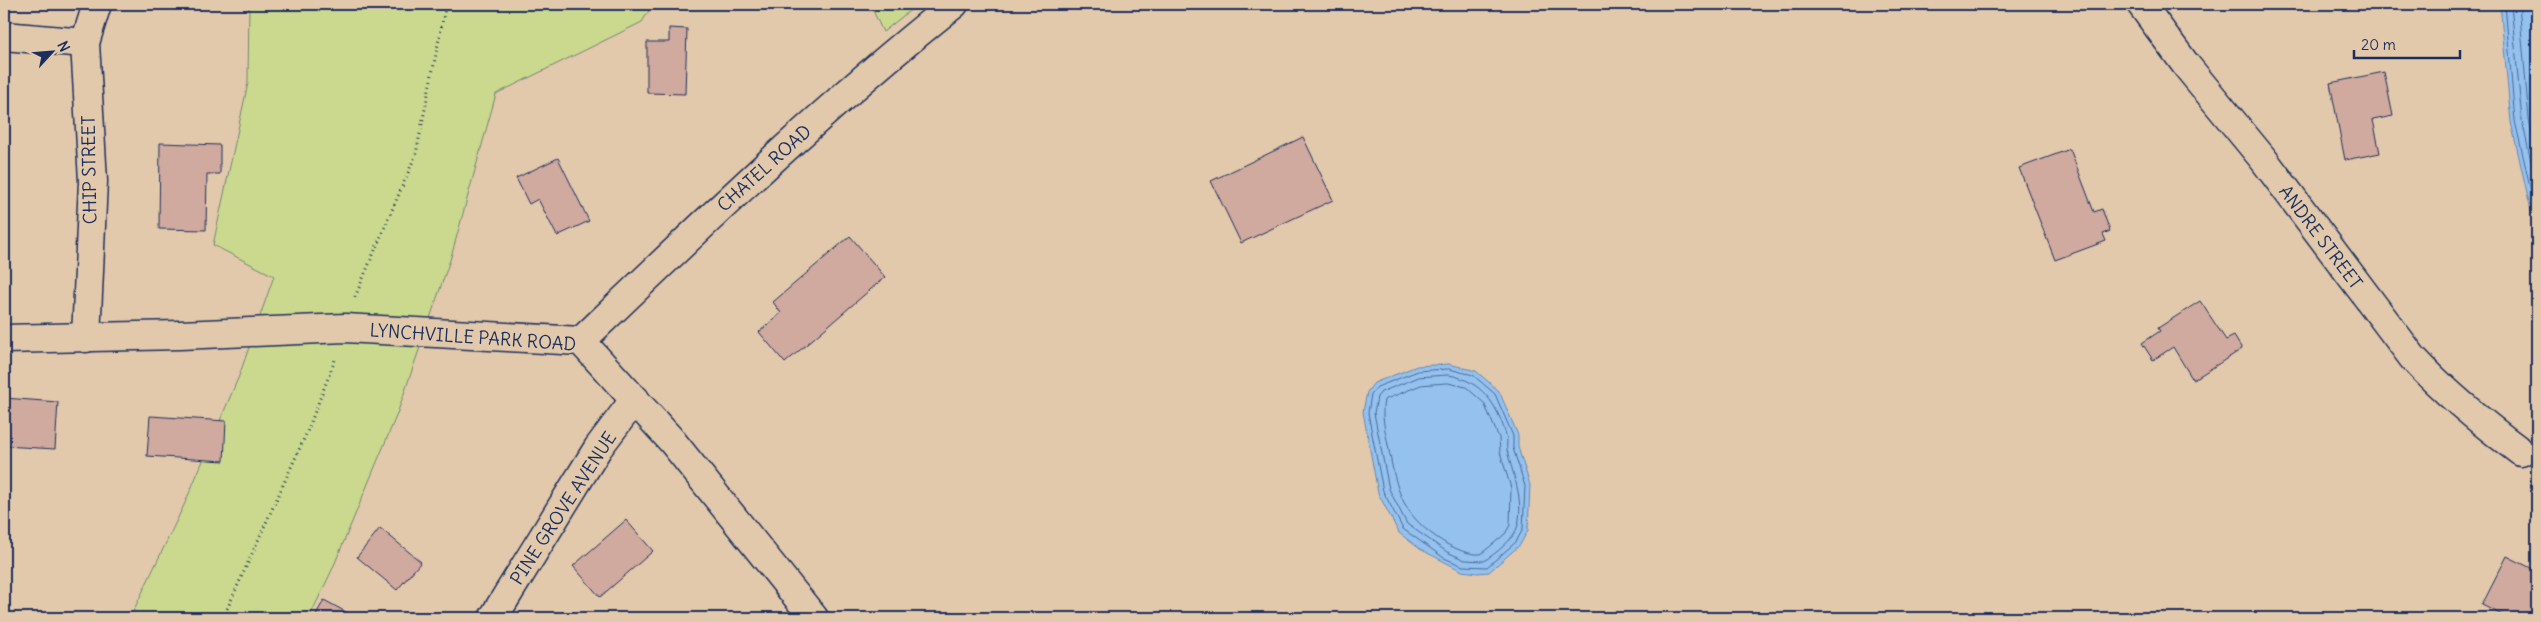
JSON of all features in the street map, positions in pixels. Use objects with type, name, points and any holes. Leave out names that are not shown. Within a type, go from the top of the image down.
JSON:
[{"type":"street","name":"CHIP STREET","points":[[86,338],[92,181],[85,43],[97,4]]},
{"type":"street","name":"CHATEL ROAD","points":[[581,341],[694,232],[866,75],[954,4]]},
{"type":"street","name":"ANDRE STREET","points":[[2141,4],[2186,65],[2264,160],[2413,358],[2433,380],[2476,419],[2521,452]]},
{"type":"street","points":[[4,36],[85,43]]},
{"type":"street","name":"LYNCHVILLE PARK ROAD","points":[[4,339],[86,338],[345,328],[581,341],[636,399],[814,618]]},
{"type":"street","name":"PINE GROVE AVENUE","points":[[493,618],[587,465],[636,399]]},
{"type":"path","points":[[351,306],[416,154],[446,4]]},
{"type":"path","points":[[223,618],[307,432],[336,355]]},
{"type":"green space","points":[[249,4],[653,4],[642,22],[496,94],[451,257],[397,414],[332,570],[309,618],[130,618],[185,503],[239,376],[274,276],[213,245],[248,83]]},
{"type":"green space","points":[[870,4],[918,4],[883,32]]},
{"type":"water","points":[[2500,4],[2537,4],[2537,237],[2511,122]]},
{"type":"water","points":[[1449,364],[1476,371],[1499,391],[1518,435],[1518,447],[1530,485],[1528,530],[1520,545],[1489,572],[1462,571],[1420,549],[1399,533],[1378,493],[1363,412],[1367,392],[1374,383],[1417,366]]},
{"type":"building","points":[[669,28],[687,29],[685,94],[647,93],[647,42],[669,42]]},
{"type":"building","points":[[2384,72],[2393,116],[2373,120],[2380,153],[2345,160],[2330,83]]},
{"type":"building","points":[[1303,137],[1333,200],[1241,243],[1211,181]]},
{"type":"building","points":[[160,143],[220,145],[220,174],[207,174],[206,230],[159,229]]},
{"type":"building","points":[[2070,149],[2094,212],[2102,209],[2110,231],[2103,234],[2106,241],[2055,260],[2019,168]]},
{"type":"building","points":[[558,158],[589,221],[557,236],[538,199],[529,204],[516,178]]},
{"type":"building","points":[[850,236],[885,277],[785,363],[759,332],[781,313],[773,302]]},
{"type":"building","points":[[2200,301],[2226,340],[2234,336],[2242,349],[2193,380],[2173,347],[2153,360],[2142,343],[2160,331],[2158,328]]},
{"type":"building","points":[[4,398],[58,402],[55,449],[4,446]]},
{"type":"building","points":[[150,416],[226,421],[224,461],[147,456]]},
{"type":"building","points":[[626,520],[653,551],[600,597],[573,566]]},
{"type":"building","points":[[380,528],[421,562],[397,590],[357,557]]},
{"type":"building","points":[[2507,556],[2537,571],[2537,599],[2528,618],[2508,618],[2482,605]]},
{"type":"building","points":[[324,600],[357,618],[314,618]]}]
